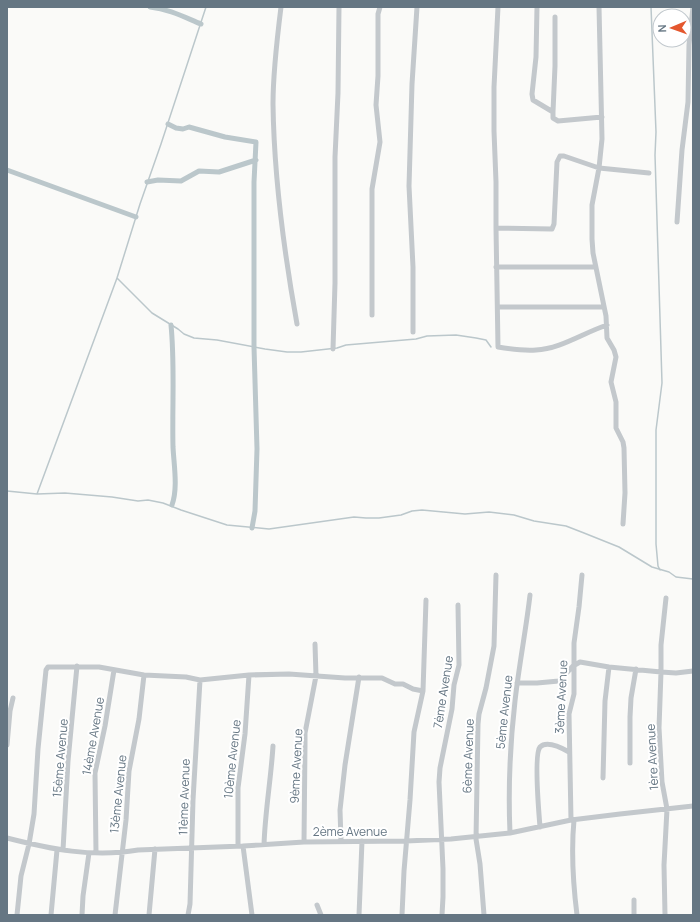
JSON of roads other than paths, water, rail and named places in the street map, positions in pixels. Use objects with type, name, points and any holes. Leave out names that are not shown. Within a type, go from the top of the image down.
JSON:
[{"type":"street","points":[[281,7],[275,54],[273,104],[282,221],[297,324]]},
{"type":"street","points":[[333,348],[335,283],[335,157],[338,93],[338,7]]},
{"type":"street","points":[[372,316],[372,189],[380,142],[376,96],[378,76],[378,14],[380,7]]},
{"type":"street","points":[[413,332],[413,267],[409,186],[412,84],[417,7]]},
{"type":"street","points":[[498,7],[494,97],[498,347],[527,351],[553,347],[606,325]]},
{"type":"street","points":[[537,7],[536,57],[532,98],[535,103],[553,112]]},
{"type":"street","points":[[599,7],[602,139],[592,211],[592,239],[595,267],[604,307],[607,338],[616,357],[611,382],[616,402],[616,428],[623,442],[624,448],[625,493],[623,524]]},
{"type":"street","points":[[677,222],[688,102],[689,45],[693,7]]},
{"type":"street","points":[[555,17],[553,118],[558,121],[602,117]]},
{"type":"street","points":[[496,228],[552,229],[554,224],[557,162],[560,156],[599,168],[649,173]]},
{"type":"street","points":[[496,267],[595,267]]},
{"type":"street","points":[[498,306],[604,307]]},
{"type":"street","name":"6ème Avenue","points":[[484,915],[480,864],[476,843],[479,719],[494,646],[496,575]]},
{"type":"street","name":"3ème Avenue","points":[[577,915],[571,846],[572,820],[568,714],[574,698],[574,643],[582,575]]},
{"type":"street","name":"5ème Avenue","points":[[510,832],[508,796],[509,761],[517,683],[530,595]]},
{"type":"street","name":"1ère Avenue","points":[[665,915],[664,865],[667,809],[662,782],[660,746],[662,629],[666,598]]},
{"type":"street","points":[[402,915],[414,732],[423,691],[426,600]]},
{"type":"street","name":"7ème Avenue","points":[[441,839],[440,768],[452,709],[454,685],[459,665],[458,605]]},
{"type":"street","name":"9ème Avenue","points":[[304,842],[305,734],[316,676],[315,644]]},
{"type":"street","points":[[517,683],[559,681],[580,662],[609,667],[661,672],[676,673],[693,671]]},
{"type":"street","name":"15ème Avenue","points":[[51,915],[60,850],[77,666]]},
{"type":"street","points":[[17,915],[21,876],[29,844],[35,807],[38,749],[46,670],[48,668],[100,666],[144,675],[186,677],[200,680],[249,675],[299,674],[382,678],[395,684],[403,684],[413,689],[423,691]]},
{"type":"street","points":[[603,778],[605,701],[609,667]]},
{"type":"street","points":[[630,763],[630,717],[636,669]]},
{"type":"street","name":"14ème Avenue","points":[[96,853],[95,773],[105,726],[114,670]]},
{"type":"street","name":"13ème Avenue","points":[[115,915],[126,820],[129,771],[139,719],[144,675]]},
{"type":"street","name":"10ème Avenue","points":[[249,675],[245,740],[238,788],[241,846],[252,915]]},
{"type":"street","points":[[341,842],[340,810],[345,765],[359,678]]},
{"type":"street","name":"11ème Avenue","points":[[188,915],[190,904],[193,800],[200,680]]},
{"type":"street","points":[[7,745],[10,711],[13,698]]},
{"type":"street","points":[[540,827],[538,751],[544,745],[557,746],[569,752]]},
{"type":"street","points":[[264,845],[264,823],[271,778],[273,746]]},
{"type":"street","name":"2ème Avenue","points":[[7,838],[60,850],[89,853],[122,853],[138,850],[192,849],[304,842],[406,841],[510,832],[572,820],[693,806]]},
{"type":"street","points":[[441,839],[443,897],[442,915]]},
{"type":"street","points":[[359,915],[362,841]]},
{"type":"street","points":[[149,915],[155,849]]},
{"type":"street","points":[[82,915],[89,853]]},
{"type":"street","points":[[634,900],[634,915]]},
{"type":"street","points":[[317,905],[320,915]]},
{"type":"waterway","points":[[150,7],[170,11],[201,24]]},
{"type":"waterway","points":[[37,494],[117,278],[140,204],[206,7]]},
{"type":"waterway","points":[[651,7],[656,132],[655,155],[662,383],[656,430],[656,544],[658,566],[660,570]]},
{"type":"waterway","points":[[168,124],[176,128],[183,129],[189,127],[225,137],[256,142],[254,182],[254,347],[257,449],[255,511],[252,528]]},
{"type":"waterway","points":[[147,182],[158,180],[181,181],[199,171],[219,172],[256,160]]},
{"type":"waterway","points":[[7,170],[136,217]]},
{"type":"waterway","points":[[117,278],[152,313],[184,334],[194,338],[217,340],[287,352],[301,352],[337,348],[346,345],[416,339],[427,336],[456,335],[486,340],[491,347]]},
{"type":"waterway","points":[[171,325],[173,371],[173,447],[175,469],[175,491],[172,505]]},
{"type":"waterway","points":[[7,491],[37,494],[65,493],[138,501],[148,500],[163,503],[227,525],[269,529],[354,517],[379,518],[422,510],[465,514],[489,512],[514,515],[534,521],[566,526],[619,547],[652,567],[669,572],[676,577],[693,579]]}]
